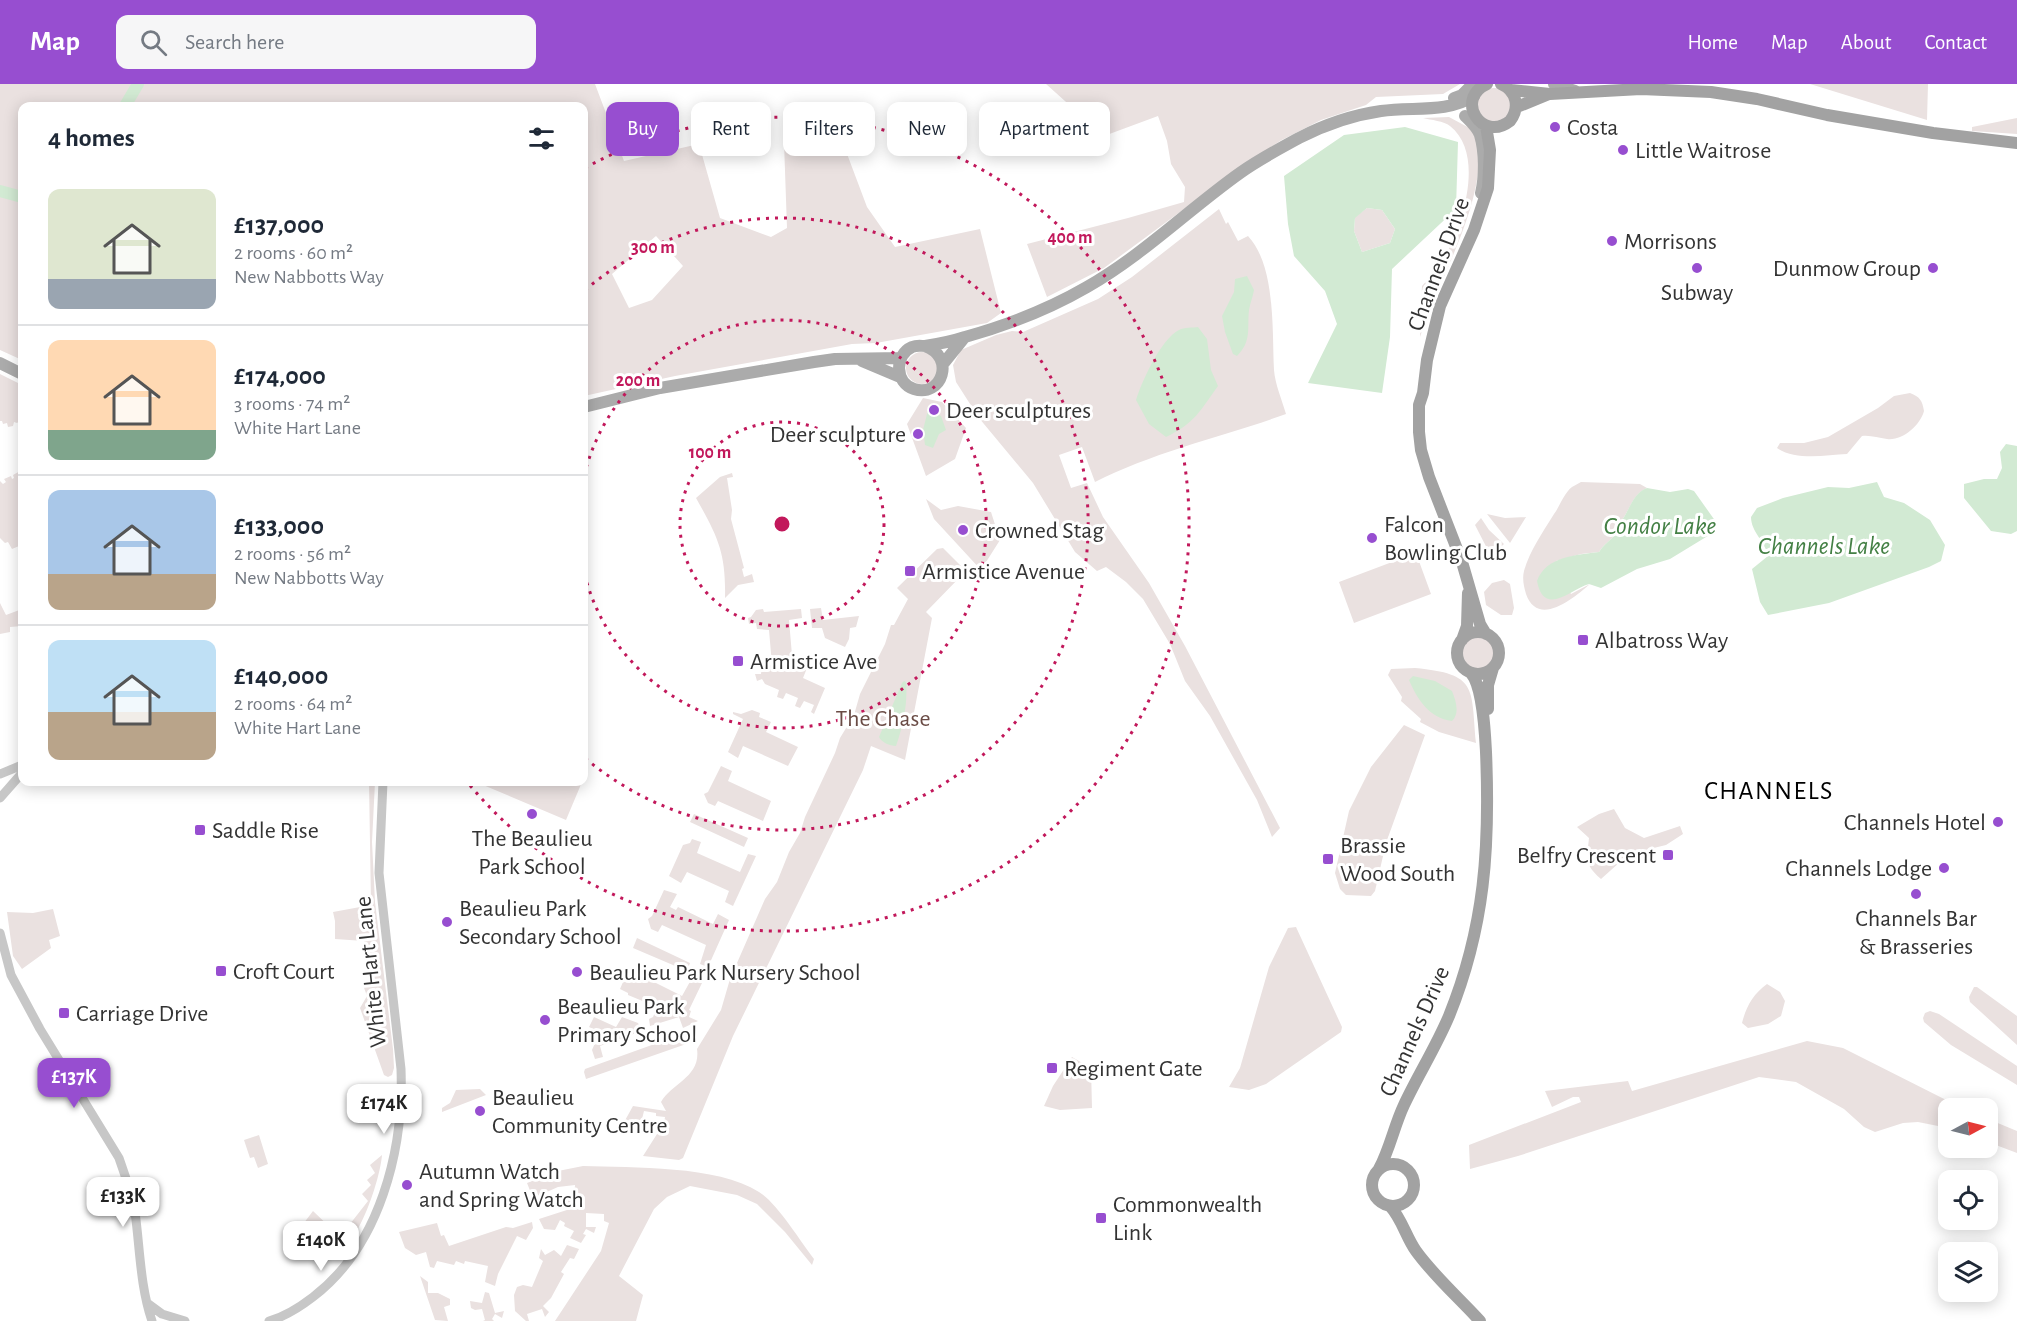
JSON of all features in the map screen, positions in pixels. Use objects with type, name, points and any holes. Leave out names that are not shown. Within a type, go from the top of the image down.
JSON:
[{"type":"highway","points":[[1474,90],[1487,84]]},
{"type":"highway","points":[[1506,87],[1575,91],[1641,88],[1711,92],[1933,133],[2017,143]]},
{"type":"highway","points":[[1506,87],[1516,98],[1517,107],[1552,89]]},
{"type":"highway","name":"Channels Drive","points":[[1474,90],[1472,108],[1491,150]]},
{"type":"highway","name":"Channels Drive","points":[[1486,634],[1480,624],[1468,579],[1425,462],[1423,393],[1427,360],[1440,306],[1474,230],[1488,188],[1491,150],[1500,127],[1510,121],[1517,107]]},
{"type":"highway","points":[[1476,120],[1500,127]]},
{"type":"highway","name":"Channels Drive","points":[[1462,640],[1468,621],[1468,579]]},
{"type":"highway","points":[[1474,633],[1486,634],[1495,640],[1498,648],[1498,661],[1493,668],[1482,674],[1464,669],[1459,661],[1458,649],[1462,640],[1474,633]]},
{"type":"highway","name":"Channels Drive","points":[[1379,1169],[1403,1107],[1448,1016],[1476,929],[1488,844],[1485,731],[1488,685],[1493,668]]},
{"type":"highway","name":"Channels Drive","points":[[1472,673],[1478,685],[1485,731]]},
{"type":"highway","name":"Channels Drive","points":[[1394,1133],[1396,1153],[1404,1168]]},
{"type":"highway","points":[[1408,1238],[1406,1221],[1414,1182],[1404,1168],[1392,1164],[1379,1169],[1372,1180],[1374,1194],[1378,1201],[1390,1206],[1399,1206],[1410,1198]]},
{"type":"highway","points":[[1390,1206],[1423,1260],[1480,1321]]},
{"type":"main road","points":[[1380,111],[1440,109],[1465,102],[1474,90]]},
{"type":"main road","points":[[925,346],[936,352],[943,364],[943,371],[940,380],[934,386],[926,390],[914,389],[907,386],[900,377],[898,367],[901,357],[911,348],[964,338],[1032,315],[1088,286],[1130,259],[1241,172],[1284,146],[1334,123],[1409,103],[1452,99],[1474,90]]},
{"type":"main road","points":[[1440,109],[1476,120],[1475,126],[1480,134],[1483,156],[1482,185],[1474,230]]},
{"type":"main road","points":[[943,364],[964,338]]},
{"type":"main road","points":[[588,406],[660,388],[835,359],[901,357]]},
{"type":"main road","points":[[858,359],[900,377]]},
{"type":"main road","points":[[0,363],[18,372]]},
{"type":"street","points":[[0,774],[18,767]]},
{"type":"street","points":[[2,796],[18,778]]},
{"type":"street","points":[[0,780],[4,786],[2,796]]},
{"type":"street","name":"White Hart Lane","points":[[268,1321],[277,1319],[304,1304],[341,1272],[371,1224],[389,1175],[399,1128],[402,1097],[401,1069],[379,873],[383,786]]},
{"type":"street","points":[[0,933],[11,975],[45,1038],[119,1158],[134,1210],[141,1272],[152,1321]]},
{"type":"street","points":[[147,1303],[162,1314],[177,1320]]},
{"type":"green space","points":[[0,84],[595,84],[606,113],[606,156],[622,156],[624,161],[646,156],[679,156],[679,149],[691,146],[691,156],[702,156],[720,218],[771,237],[787,228],[784,156],[848,156],[867,207],[895,247],[980,229],[1001,313],[987,323],[876,343],[852,344],[675,376],[588,395],[588,102],[18,102],[18,358],[0,350]],"holes":[[[656,236],[683,266],[652,300],[629,308],[612,274]]]},
{"type":"green space","points":[[1046,84],[1460,84],[1443,94],[1376,97],[1366,105],[1321,120],[1280,141],[1104,268],[1047,297],[1027,244],[1184,202],[1185,187],[1171,164],[1167,141],[1158,116],[1110,134],[1110,102],[1066,102]]},
{"type":"green space","points":[[1810,84],[1928,84],[1927,120]]},
{"type":"green space","points":[[1494,88],[1506,93],[1511,105],[1506,117],[1494,122],[1482,117],[1477,105],[1482,93]]},
{"type":"green space","points":[[1449,117],[1475,131],[1479,163],[1471,207],[1420,337],[1422,286],[1436,271],[1454,236],[1466,196],[1469,175],[1467,156],[1461,139],[1447,124],[1423,118]]},
{"type":"green space","points":[[2017,118],[2017,134],[1972,131],[1972,127]]},
{"type":"green space","points":[[1367,208],[1382,210],[1395,229],[1390,243],[1362,252],[1354,231],[1355,217]]},
{"type":"green space","points":[[1219,209],[1238,241],[1248,236],[1264,264],[1271,300],[1275,375],[1286,414],[1165,453],[1095,482],[1082,447],[1059,455],[1071,488],[1087,483],[1103,517],[1149,583],[1185,646],[1280,828],[1272,837],[1257,800],[1210,716],[1185,681],[1170,644],[1143,599],[1106,567],[1097,571],[1075,552],[1033,483],[979,418],[956,382],[953,365],[961,350],[996,335],[1012,331],[1023,332],[1098,299],[1132,277]]},
{"type":"green space","points":[[922,352],[933,357],[938,368],[933,379],[922,384],[911,379],[906,368],[911,357]]},
{"type":"green space","points":[[0,374],[18,383],[18,422],[14,422],[13,426],[8,427],[7,423],[3,424],[0,421]]},
{"type":"green space","points":[[1910,393],[1920,399],[1924,411],[1919,422],[1899,438],[1862,436],[1847,454],[1802,456],[1777,448],[1780,443],[1804,443],[1828,437],[1894,396]]},
{"type":"green space","points":[[923,398],[942,402],[966,428],[955,459],[926,476],[907,424]]},
{"type":"green space","points":[[18,472],[18,546],[12,549],[8,542],[5,543],[0,538],[0,481],[3,484],[6,482],[4,479],[11,476],[12,479],[13,475]]},
{"type":"green space","points":[[732,473],[733,477],[727,478],[732,510],[731,519],[744,568],[742,569],[744,577],[752,574],[754,582],[738,585],[725,598],[724,569],[719,546],[696,498],[720,477]]},
{"type":"green space","points":[[1581,482],[1640,484],[1647,488],[1632,502],[1622,520],[1626,523],[1623,527],[1599,552],[1556,561],[1571,594],[1590,584],[1556,607],[1539,609],[1532,604],[1526,594],[1524,571],[1537,541],[1567,493]]},
{"type":"green space","points":[[926,499],[941,510],[958,506],[991,512],[1000,540],[981,570],[934,519]]},
{"type":"green space","points":[[1487,514],[1505,518],[1526,517],[1510,543]]},
{"type":"green space","points":[[1481,518],[1489,530],[1504,544],[1491,556],[1475,525]]},
{"type":"green space","name":"The Chase","points":[[943,548],[962,567],[961,576],[926,612],[932,618],[905,760],[871,746],[863,770],[733,1036],[683,1158],[679,1160],[643,1156],[664,1123],[665,1117],[644,1111],[641,1123],[637,1121],[631,1132],[623,1124],[633,1106],[666,1111],[661,1102],[695,1066],[697,1049],[721,1010],[730,979],[765,899],[777,882],[789,852],[800,833],[840,738],[854,715],[860,694],[885,644],[891,625],[894,625],[908,599],[897,588],[937,549]]},
{"type":"green space","points":[[1416,553],[1431,594],[1354,623],[1339,582]]},
{"type":"green space","points":[[1504,580],[1510,584],[1514,608],[1512,615],[1501,615],[1486,605],[1484,592],[1492,583]]},
{"type":"green space","points":[[0,603],[6,615],[18,610],[18,626],[10,627],[10,632],[0,634]]},
{"type":"green space","points":[[821,608],[823,620],[859,616],[856,627],[850,628],[849,639],[845,647],[825,638],[822,628],[812,628],[810,609]]},
{"type":"green space","points":[[763,609],[764,612],[801,609],[802,618],[789,620],[793,667],[807,668],[803,678],[825,688],[814,714],[811,712],[814,705],[804,701],[800,708],[795,706],[798,698],[786,693],[783,699],[777,697],[779,690],[765,684],[762,679],[757,681],[755,674],[761,674],[762,666],[772,665],[769,630],[757,629],[756,623],[749,624],[748,618],[756,610]]},
{"type":"green space","points":[[1478,637],[1489,642],[1494,653],[1489,664],[1478,669],[1467,664],[1462,653],[1467,642]]},
{"type":"green space","points":[[1415,668],[1450,674],[1461,680],[1467,687],[1473,708],[1476,743],[1439,732],[1420,722],[1421,719],[1401,701],[1402,697],[1388,675],[1391,669]]},
{"type":"green space","points":[[752,710],[760,713],[759,717],[771,722],[766,732],[798,747],[788,766],[743,746],[738,758],[728,752],[743,719],[733,712],[741,714]]},
{"type":"green space","points":[[1404,725],[1425,735],[1386,843],[1375,891],[1371,896],[1346,895],[1340,889],[1335,873],[1349,811],[1371,767]]},
{"type":"green space","points":[[721,766],[732,771],[728,781],[771,801],[763,821],[718,801],[715,806],[708,803],[704,794],[708,792]]},
{"type":"green space","points":[[369,786],[375,786],[372,842],[375,902],[394,1068],[392,1075],[388,1077],[384,1075],[360,1008],[367,996],[363,985],[369,981],[368,967],[372,957],[364,941],[335,939],[333,912],[371,905]]},
{"type":"green space","points":[[485,786],[580,786],[566,820]]},
{"type":"green space","points":[[1614,809],[1625,828],[1644,838],[1680,826],[1683,834],[1666,845],[1629,854],[1601,879],[1589,865],[1589,838],[1577,827],[1599,814]]},
{"type":"green space","points":[[694,814],[748,838],[744,847],[690,822]]},
{"type":"green space","points":[[692,839],[701,842],[697,853],[740,872],[748,854],[756,856],[733,906],[725,902],[729,891],[687,872],[681,883],[669,876],[683,845],[690,843]]},
{"type":"green space","points":[[664,890],[677,894],[670,907],[676,910],[678,907],[713,924],[718,914],[729,920],[708,967],[700,964],[706,945],[662,925],[658,932],[651,929],[648,919],[652,916]]},
{"type":"green space","points":[[53,909],[60,936],[49,940],[51,948],[22,969],[13,956],[7,912],[33,913]]},
{"type":"green space","points":[[1296,927],[1342,1027],[1341,1032],[1266,1084],[1249,1090],[1229,1087],[1240,1068],[1269,967],[1288,928]]},
{"type":"green space","points":[[637,938],[690,963],[687,971],[633,948]]},
{"type":"green space","points":[[633,969],[639,972],[638,974],[682,996],[692,978],[702,983],[689,1010],[691,1011],[689,1017],[698,1021],[683,1028],[679,1017],[650,1026],[649,1019],[653,1017],[657,1007],[628,995],[620,989],[626,975],[622,972]]},
{"type":"green space","points":[[1767,984],[1780,992],[1785,1001],[1781,1016],[1768,1024],[1748,1028],[1742,1023],[1746,1012],[1754,997]]},
{"type":"green space","points":[[1974,987],[2017,1016],[2017,1045],[1970,1002],[1969,997]]},
{"type":"green space","points":[[1930,1011],[1939,1014],[2017,1066],[2017,1085],[1951,1045],[1924,1022],[1925,1013]]},
{"type":"green space","points":[[594,1017],[616,1027],[622,1017],[638,1023],[642,1031],[600,1046],[603,1057],[595,1059],[592,1050],[604,1034],[589,1027]]},
{"type":"green space","points":[[688,1032],[691,1033],[692,1042],[586,1079],[585,1069]]},
{"type":"green space","points":[[1807,1041],[1843,1048],[1942,1098],[1938,1098],[1938,1126],[1918,1122],[1903,1123],[1875,1132],[1864,1127],[1844,1109],[1796,1082],[1759,1077],[1518,1156],[1470,1169],[1469,1145],[1581,1102],[1579,1097],[1573,1097],[1552,1107],[1545,1091],[1628,1081],[1632,1091]]},
{"type":"green space","points":[[1072,1057],[1091,1068],[1092,1108],[1060,1110],[1044,1106],[1053,1086]]},
{"type":"green space","points":[[480,1089],[486,1095],[442,1112],[442,1108],[450,1103],[456,1090]]},
{"type":"green space","points":[[1998,1123],[2017,1131],[2017,1153],[1998,1146]]},
{"type":"green space","points":[[259,1135],[268,1164],[258,1168],[254,1157],[250,1158],[244,1140]]},
{"type":"green space","points":[[382,1155],[373,1195],[367,1210],[352,1239],[335,1256],[332,1242],[339,1238],[368,1201],[362,1194],[371,1185],[367,1180],[375,1173],[370,1165]]},
{"type":"green space","points":[[583,1166],[698,1172],[741,1183],[759,1192],[773,1205],[814,1259],[812,1265],[785,1232],[757,1204],[737,1195],[690,1186],[667,1197],[654,1209],[619,1276],[643,1295],[636,1321],[555,1321],[601,1251],[609,1223],[604,1221],[604,1214],[586,1213],[586,1227],[596,1227],[594,1233],[586,1229],[583,1234],[586,1235],[581,1243],[570,1238],[574,1231],[564,1226],[565,1223],[560,1220],[555,1230],[544,1229],[539,1219],[570,1209],[567,1197],[574,1197],[575,1185],[558,1187],[533,1198],[527,1183],[558,1171]]},
{"type":"green space","points":[[313,1211],[336,1233],[288,1244]]},
{"type":"green space","points":[[532,1222],[533,1228],[526,1240],[517,1236],[498,1274],[495,1286],[485,1282],[488,1266],[465,1261],[464,1264],[456,1261],[454,1265],[437,1261],[434,1268],[430,1267],[426,1252],[416,1255],[405,1248],[399,1232],[437,1223],[441,1236],[444,1235],[449,1246],[506,1227],[513,1228]]},
{"type":"green space","points":[[567,1245],[579,1249],[574,1259],[570,1258],[561,1272],[564,1274],[551,1298],[543,1306],[549,1312],[545,1317],[542,1309],[527,1314],[529,1321],[526,1321],[515,1311],[514,1295],[517,1287],[523,1285],[532,1287],[543,1261],[539,1258],[541,1249],[545,1255],[554,1250],[561,1256]]},
{"type":"green space","points":[[420,1276],[428,1282],[428,1293],[438,1293],[450,1299],[450,1305],[444,1307],[448,1321],[435,1320]]},
{"type":"green space","points":[[485,1292],[489,1293],[495,1313],[504,1311],[502,1318],[495,1314],[492,1319],[494,1321],[483,1321],[485,1320],[482,1309],[471,1308],[470,1301],[482,1303]]},
{"type":"water","points":[[1405,127],[1458,142],[1456,209],[1392,269],[1390,337],[1382,393],[1308,383],[1337,324],[1325,291],[1294,256],[1288,224],[1284,176],[1344,135]],"holes":[[[1367,208],[1382,210],[1395,229],[1390,243],[1362,252],[1354,231],[1355,218]]]},
{"type":"water","points":[[1247,276],[1254,290],[1249,310],[1247,340],[1237,356],[1233,354],[1222,316],[1234,292],[1235,279]]},
{"type":"water","points":[[1198,327],[1207,339],[1211,370],[1218,386],[1184,427],[1166,437],[1149,424],[1136,400],[1147,372],[1166,342],[1179,330]]},
{"type":"water","points":[[928,410],[941,416],[946,430],[939,434],[933,448],[925,445],[923,430]]},
{"type":"water","points":[[2006,444],[2017,446],[2017,531],[2011,534],[1991,531],[1964,498],[1964,484],[1984,479],[1997,479],[2002,468],[2000,452]]},
{"type":"water","name":"Channels Lake","points":[[1877,482],[1884,497],[1904,503],[1930,520],[1945,545],[1941,561],[1829,603],[1768,615],[1760,602],[1752,569],[1768,556],[1752,522],[1751,517],[1757,508],[1783,498],[1828,487],[1849,488]]},
{"type":"water","name":"Condor Lake","points":[[1647,488],[1670,492],[1688,489],[1694,491],[1716,522],[1711,534],[1670,559],[1637,569],[1601,588],[1589,584],[1559,598],[1552,600],[1546,598],[1537,581],[1547,566],[1563,558],[1599,552],[1626,523],[1622,520],[1632,502],[1642,490]]},
{"type":"water","points":[[1413,676],[1435,681],[1452,691],[1457,711],[1452,721],[1437,716],[1425,707],[1409,680]]},
{"type":"water","points":[[904,681],[906,682],[906,698],[904,714],[901,731],[896,746],[894,746],[879,737]]},
{"type":"waterway","points":[[127,102],[138,84]]},
{"type":"waterway","points":[[0,191],[18,196]]},
{"type":"place","name":"Costa","points":[[1555,127]]},
{"type":"place","name":"Little Waitrose","points":[[1623,150]]},
{"type":"place","name":"Morrisons","points":[[1612,241]]},
{"type":"place","name":"Subway","points":[[1697,268]]},
{"type":"place","name":"Dunmow Group","points":[[1933,268]]},
{"type":"place","name":"Deer sculptures","points":[[934,410]]},
{"type":"place","name":"Deer sculpture","points":[[918,434]]},
{"type":"place","name":"Crowned Stag","points":[[963,530]]},
{"type":"place","name":"Falcon Bowling Club","points":[[1372,538]]},
{"type":"place","name":"Armistice Avenue","points":[[910,571]]},
{"type":"place","name":"Albatross Way","points":[[1583,640]]},
{"type":"place","name":"Armistice Ave","points":[[738,661]]},
{"type":"place","name":"The Beaulieu Park School","points":[[532,814]]},
{"type":"place","name":"Channels Hotel","points":[[1998,822]]},
{"type":"place","name":"Saddle Rise","points":[[200,830]]},
{"type":"place","name":"Belfry Crescent","points":[[1668,855]]},
{"type":"place","name":"Brassie Wood South","points":[[1328,859]]},
{"type":"place","name":"Channels Lodge","points":[[1944,868]]},
{"type":"place","name":"Channels Bar & Brasseries","points":[[1916,894]]},
{"type":"place","name":"Beaulieu Park Secondary School","points":[[447,922]]},
{"type":"place","name":"Croft Court","points":[[221,971]]},
{"type":"place","name":"Beaulieu Park Nursery School","points":[[577,972]]},
{"type":"place","name":"Carriage Drive","points":[[64,1013]]},
{"type":"place","name":"Beaulieu Park Primary School","points":[[545,1020]]},
{"type":"place","name":"Regiment Gate","points":[[1052,1068]]},
{"type":"place","name":"Beaulieu Community Centre","points":[[480,1111]]},
{"type":"place","name":"Autumn Watch and Spring Watch","points":[[407,1185]]},
{"type":"place","name":"Commonwealth Link","points":[[1101,1218]]},
{"type":"district","name":"CHANNELS","points":[[1769,790]]}]
